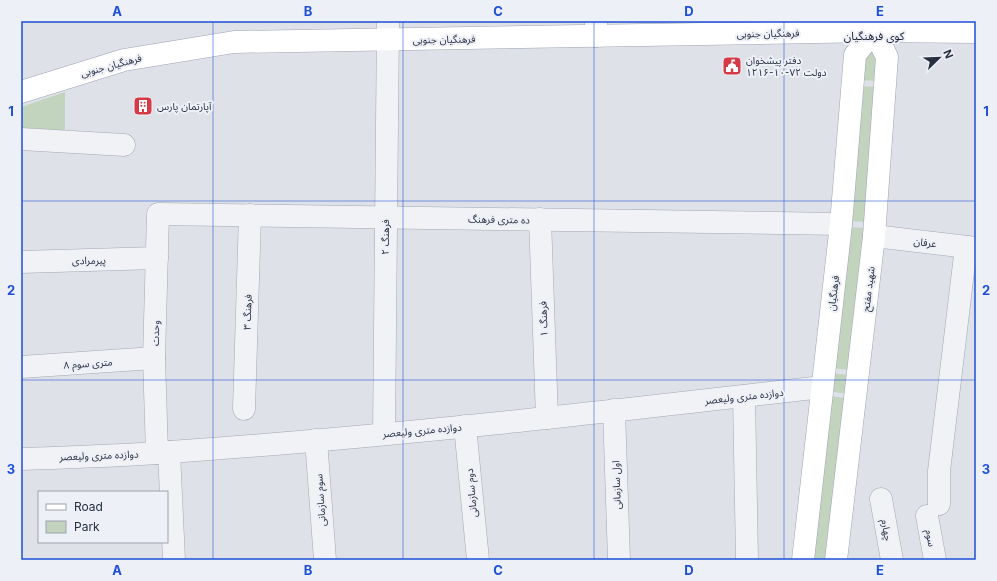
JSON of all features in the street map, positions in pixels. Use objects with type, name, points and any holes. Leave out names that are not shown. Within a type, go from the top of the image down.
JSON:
[{"type":"main road","name":"فرهنگیان جنوبی","points":[[21,92],[124,60],[234,42],[388,30],[874,26],[976,32]]},
{"type":"main road","name":"فرهنگیان","points":[[803,560],[841,224],[855,55],[874,26]]},
{"type":"main road","name":"شهید مفتح","points":[[836,560],[874,236],[887,57],[874,26]]},
{"type":"street","name":"فرهنگ ۲","points":[[384,434],[388,30]]},
{"type":"street","points":[[21,139],[124,146]]},
{"type":"street","name":"ده متری فرهنگ","points":[[158,214],[841,224]]},
{"type":"street","name":"وحدت","points":[[158,214],[154,358],[167,491]]},
{"type":"street","name":"فرهنگ ۳","points":[[244,409],[250,215]]},
{"type":"street","name":"فرهنگ ۱","points":[[540,219],[547,418]]},
{"type":"street","name":"عرفان","points":[[874,236],[971,247]]},
{"type":"street","name":"سوم","points":[[935,560],[933,510],[971,247]]},
{"type":"street","name":"پیرمرادی","points":[[21,262],[156,258]]},
{"type":"street","name":"۸ متری سوم","points":[[21,367],[154,358]]},
{"type":"street","name":"دوازده متری ولیعصر","points":[[21,459],[163,453],[384,434],[547,418],[822,387]]},
{"type":"street","points":[[744,396],[746,560]]},
{"type":"street","name":"اول سازمانی","points":[[614,410],[619,560]]},
{"type":"street","name":"دوم سازمانی","points":[[465,426],[478,560]]},
{"type":"street","name":"سوم سازمانی","points":[[316,440],[325,560]]},
{"type":"street","name":"چهارم","points":[[881,499],[892,560]]},
{"type":"street","name":"وحدت","points":[[168,502],[174,560]]},
{"type":"green space","points":[[873,43],[881,59],[879,81],[858,80],[861,58]]},
{"type":"green space","points":[[857,86],[879,87],[869,222],[846,221]]},
{"type":"green space","points":[[65,92],[65,132],[21,129],[21,107]]},
{"type":"green space","points":[[845,227],[867,228],[851,370],[831,368]]},
{"type":"green space","points":[[830,373],[849,375],[848,394],[828,391]]},
{"type":"green space","points":[[827,396],[847,398],[829,560],[809,560]]},
{"type":"place","name":"دفتر پیشخوان دولت ۷۲-۱۰-۱۲۱۶","points":[[732,66]]},
{"type":"place","name":"آپارتمان پارس","points":[[143,106]]},
{"type":"district","name":"کوی فرهنگیان","points":[[874,36]]}]
